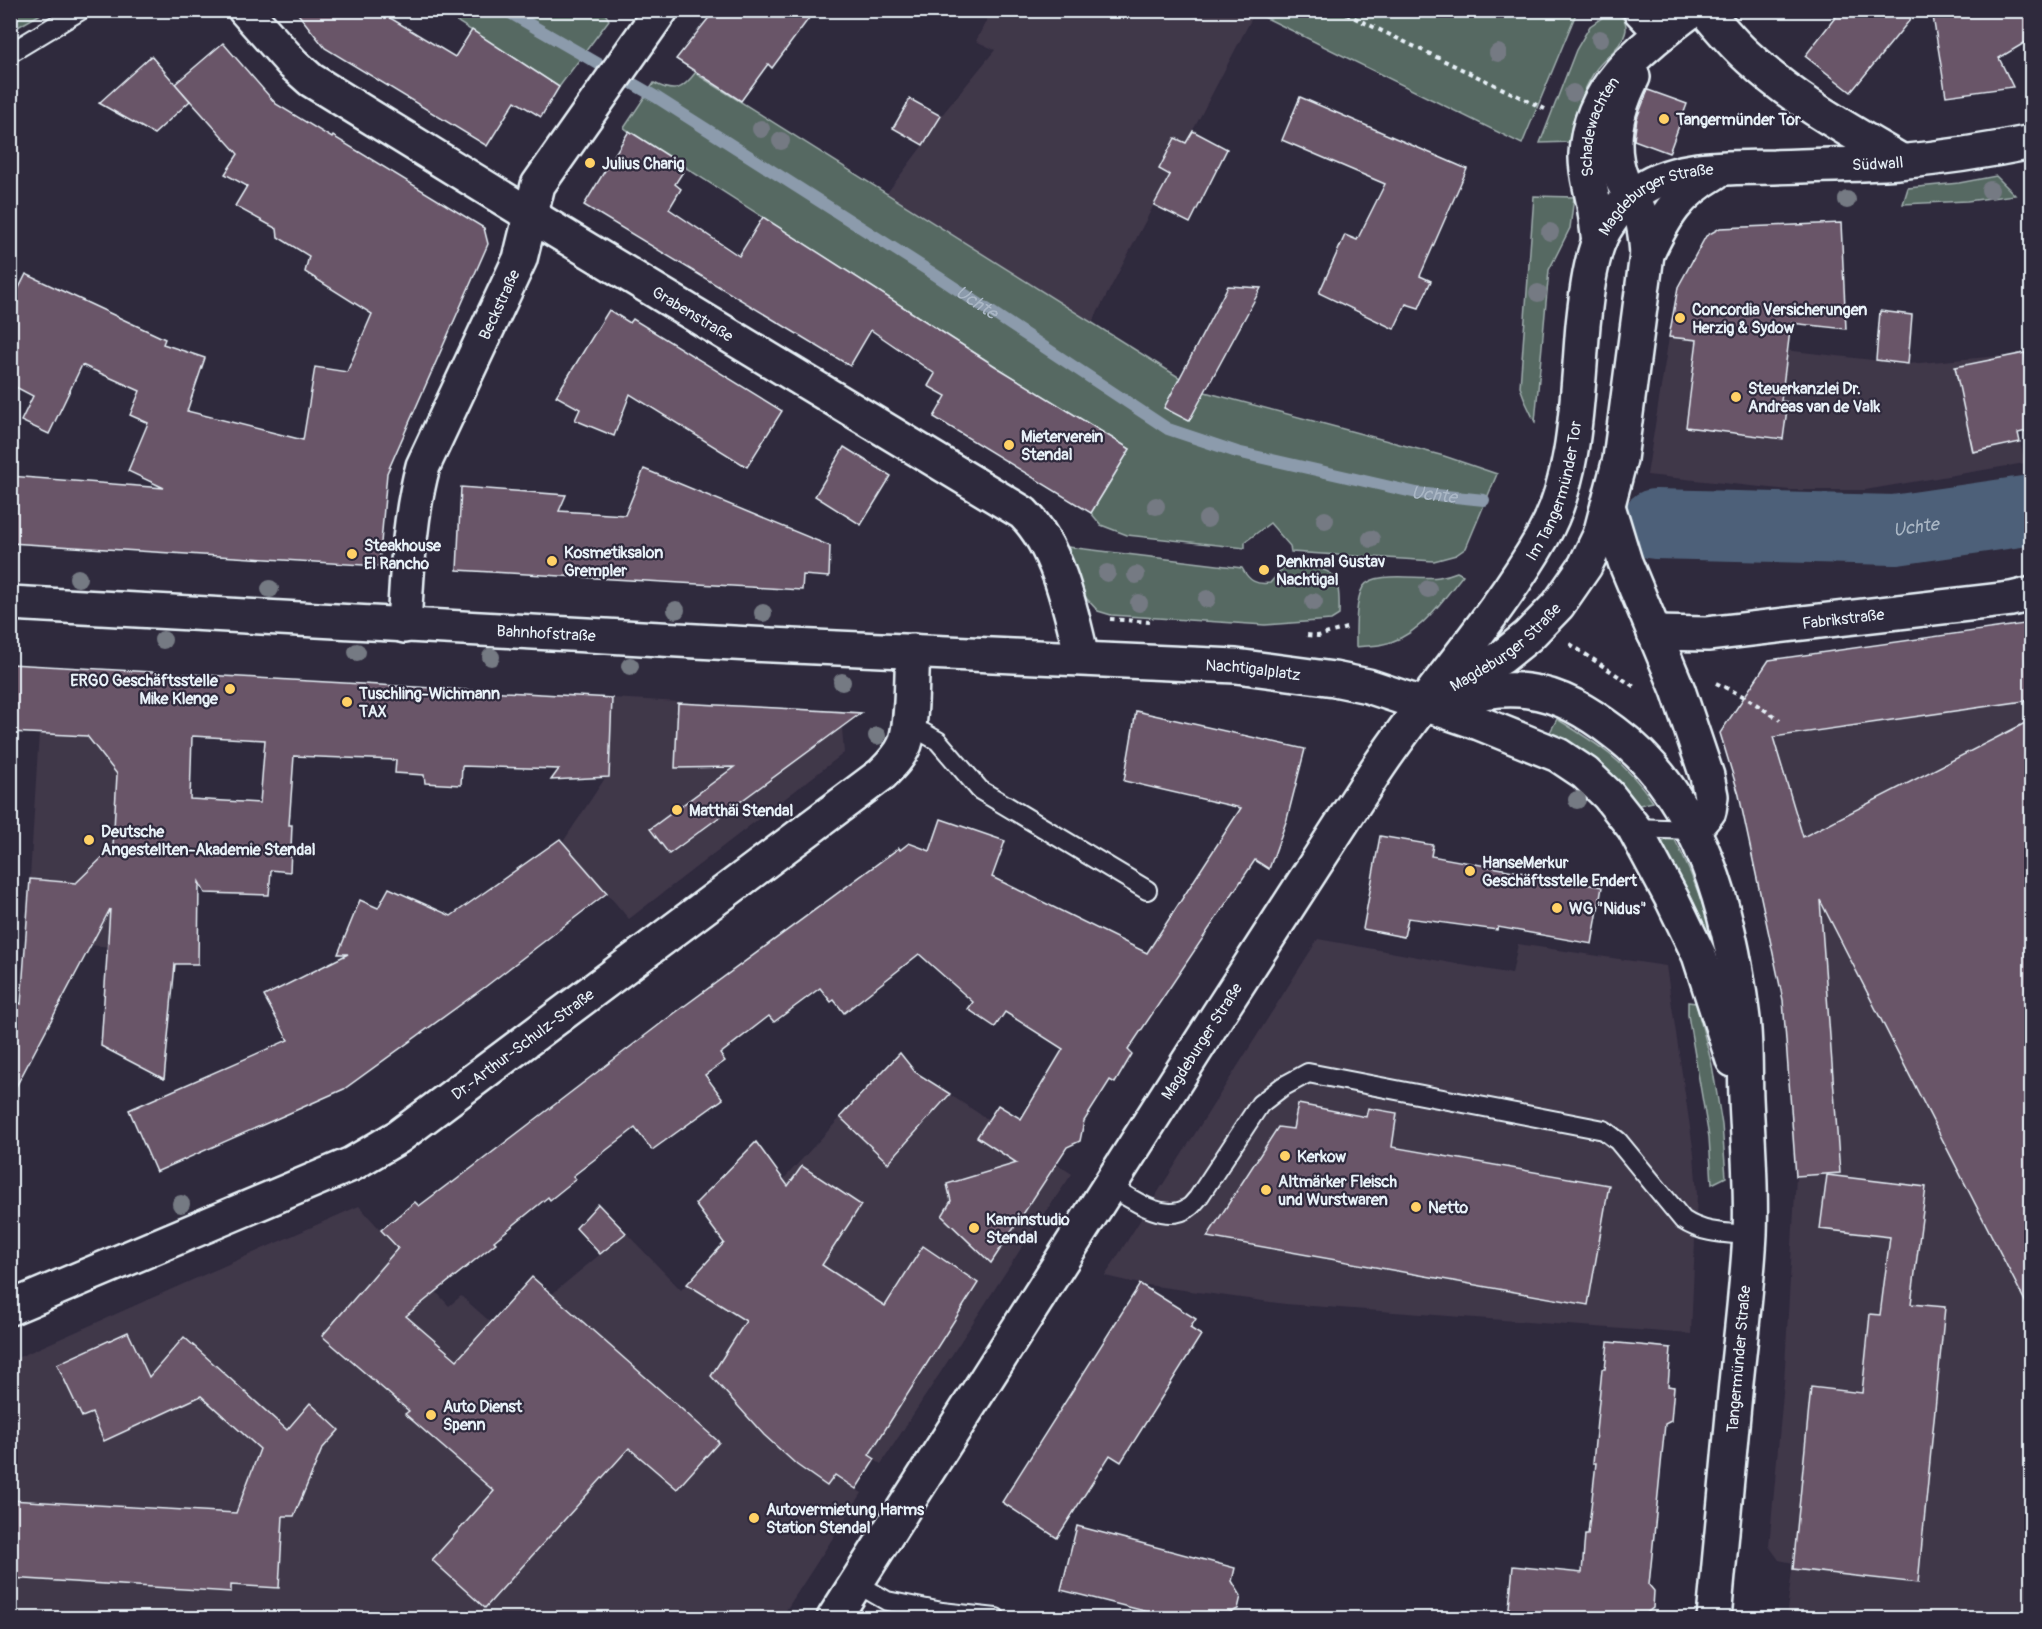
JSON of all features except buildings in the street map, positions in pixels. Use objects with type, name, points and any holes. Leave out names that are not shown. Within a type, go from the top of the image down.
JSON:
[{"type":"street","name":"Grabenstraße","points":[[245,10],[293,64],[311,80],[1023,513],[1042,537],[1067,595],[1082,658]]},
{"type":"street","name":"Schadewachten","points":[[1599,241],[1586,155],[1592,120],[1599,100],[1630,62],[1651,22],[1692,10]]},
{"type":"street","points":[[1705,10],[1750,59],[1774,79],[1828,118],[1901,162]]},
{"type":"street","name":"Schadewachten","points":[[1647,254],[1646,233],[1640,213],[1622,178],[1615,139],[1618,111],[1635,73],[1651,22]]},
{"type":"street","name":"Beckstraße","points":[[404,626],[410,532],[416,490],[423,466],[520,259],[538,184],[652,23]]},
{"type":"street","name":"Südwall","points":[[1722,168],[1901,162],[1965,154],[2031,142]]},
{"type":"street","points":[[1693,830],[1709,811],[1711,796],[1707,776],[1678,690],[1625,562],[1608,506],[1620,459],[1647,254],[1672,207],[1687,192],[1722,168]]},
{"type":"street","name":"Magdeburger Straße","points":[[1599,241],[1609,223],[1631,196],[1654,181],[1670,176],[1722,168]]},
{"type":"street","name":"Im Tangermünder Tor","points":[[1422,704],[1505,594],[1545,532],[1558,504],[1570,453],[1586,296],[1599,241]]},
{"type":"street","name":"Magdeburger Straße","points":[[834,1618],[1378,766],[1422,704],[1502,657],[1528,636],[1558,605],[1585,566],[1600,535],[1608,506]]},
{"type":"street","name":"Fabrikstraße","points":[[1653,633],[1707,634],[1766,628],[2012,599],[2031,594]]},
{"type":"street","name":"Bahnhofstraße","points":[[10,603],[404,626],[1082,658]]},
{"type":"street","name":"Dr.-Arthur-Schulz-Straße","points":[[10,1308],[352,1164],[398,1137],[882,774],[896,760],[904,746],[908,728],[913,651]]},
{"type":"street","name":"Nachtigalplatz","points":[[1082,658],[1236,666],[1319,676],[1368,686],[1479,723],[1558,755],[1585,773],[1608,795],[1634,828]]},
{"type":"street","name":"Nachtigalplatz","points":[[1422,704],[1508,689],[1530,691],[1575,706],[1603,723],[1642,756],[1668,788],[1693,830]]},
{"type":"street","name":"Tangermünder Straße","points":[[1634,828],[1699,955],[1746,1100]]},
{"type":"street","name":"Tangermünder Straße","points":[[1693,830],[1711,875],[1728,932],[1743,1022],[1750,1162],[1749,1235],[1714,1618]]},
{"type":"lane","points":[[10,53],[81,10]]},
{"type":"lane","points":[[908,728],[938,741],[980,790],[1147,890]]},
{"type":"lane","points":[[1634,828],[1693,830]]},
{"type":"lane","points":[[1110,1186],[1160,1211],[1173,1213],[1188,1208],[1198,1198],[1260,1104],[1282,1087],[1308,1073],[1604,1130],[1618,1141],[1683,1220],[1710,1232],[1749,1235]]},
{"type":"lane","points":[[856,1583],[887,1601],[942,1612],[996,1618]]},
{"type":"path","points":[[1338,10],[1545,109]]},
{"type":"path","points":[[1587,656],[1650,698],[1678,690]]},
{"type":"path","points":[[1745,697],[1780,720]]},
{"type":"shaded area","points":[[1252,10],[1255,12],[1092,323],[887,193],[923,145],[941,116],[995,50],[976,41],[991,11]]},
{"type":"shaded area","points":[[1669,337],[1908,364],[2000,356],[2025,463],[1865,490],[1790,490],[1647,475]]},
{"type":"shaded area","points":[[2031,623],[2031,1618],[1786,1618],[1793,1563],[1779,1560],[1769,1546],[1784,1383],[1796,1176],[1783,1000],[1739,795],[1720,733],[1769,660]]},
{"type":"shaded area","name":"Deutsche Angestellten-Akademie Stendal","points":[[43,668],[126,671],[176,951],[26,941]]},
{"type":"shaded area","name":"Matthäi Stendal","points":[[612,698],[818,710],[818,712],[838,718],[842,728],[844,753],[629,919],[563,842],[609,772]]},
{"type":"shaded area","points":[[1318,939],[1512,974],[1518,944],[1666,966],[1694,1154],[1697,1194],[1691,1334],[1285,1304],[1140,1284],[1105,1276]]},
{"type":"shaded area","points":[[900,1053],[915,1072],[1072,1174],[881,1464],[860,1451],[842,1480],[862,1493],[781,1618],[11,1618],[10,1361],[359,1206],[449,1306],[461,1296],[512,1341],[552,1294],[626,1233],[681,1290]]},
{"type":"green space","points":[[11,10],[46,10],[46,11],[11,31]]},
{"type":"green space","points":[[1575,10],[1575,16],[1522,144],[1252,11]]},
{"type":"green space","points":[[441,11],[600,11],[609,20],[559,87]]},
{"type":"green space","points":[[1609,13],[1622,17],[1626,30],[1621,42],[1595,71],[1586,87],[1576,114],[1571,142],[1540,143],[1576,50],[1590,26]]},
{"type":"green space","points":[[696,72],[1205,392],[1444,456],[1497,474],[1466,548],[1456,555],[1434,561],[1291,552],[1290,546],[1270,523],[1245,542],[1245,548],[1127,535],[1101,525],[1091,513],[1130,449],[995,366],[624,128],[654,83],[667,88],[678,88]]},
{"type":"green space","points":[[1996,176],[2015,195],[1967,201],[1903,204],[1908,188],[1959,183]]},
{"type":"green space","points":[[1534,196],[1574,197],[1570,228],[1549,270],[1535,422],[1520,387]]},
{"type":"green space","points":[[1068,547],[1242,568],[1250,579],[1261,583],[1270,583],[1284,567],[1311,568],[1329,572],[1334,577],[1337,586],[1339,615],[1331,620],[1265,625],[1111,615],[1098,611],[1086,598]]},
{"type":"green space","points":[[1457,572],[1463,575],[1437,608],[1417,628],[1393,641],[1356,647],[1356,616],[1360,593],[1368,582],[1387,577],[1431,578]]},
{"type":"green space","points":[[1557,719],[1610,754],[1632,775],[1653,802],[1635,806],[1548,736]]},
{"type":"green space","points":[[1673,836],[1699,895],[1730,997],[1658,844]]},
{"type":"green space","points":[[1688,1002],[1696,1003],[1712,1065],[1722,1125],[1726,1177],[1712,1184],[1709,1137],[1688,1015]]},
{"type":"waterway","name":"Uchte","points":[[505,10],[656,97],[934,274],[1168,429],[1237,452],[1417,493],[1484,500]]},
{"type":"waterway","name":"Uchte","points":[[1655,524],[1895,530],[2032,510]]},
{"type":"place","name":"Tangermünder Tor","points":[[1664,119]]},
{"type":"place","name":"Julius Charig","points":[[590,163]]},
{"type":"place","name":"Concordia Versicherungen Herzig & Sydow","points":[[1680,318]]},
{"type":"place","name":"Steuerkanzlei Dr. Andreas van de Valk","points":[[1736,397]]},
{"type":"place","name":"Mieterverein Stendal","points":[[1009,445]]},
{"type":"place","name":"Steakhouse El Rancho","points":[[352,554]]},
{"type":"place","name":"Kosmetiksalon Grempler","points":[[552,561]]},
{"type":"place","name":"Denkmal Gustav Nachtigal","points":[[1264,570]]},
{"type":"place","name":"ERGO Geschäftsstelle Mike Klenge","points":[[230,689]]},
{"type":"place","name":"Tuschling-Wichmann TAX","points":[[347,702]]},
{"type":"place","name":"Matthäi Stendal","points":[[677,810]]},
{"type":"place","name":"Deutsche Angestellten-Akademie Stendal","points":[[89,840]]},
{"type":"place","name":"HanseMerkur Geschäftsstelle Endert","points":[[1470,871]]},
{"type":"place","name":"WG \"Nidus\"","points":[[1557,908]]},
{"type":"place","name":"Kerkow","points":[[1285,1156]]},
{"type":"place","name":"Altmärker Fleisch und Wurstwaren","points":[[1266,1190]]},
{"type":"place","name":"Netto","points":[[1416,1207]]},
{"type":"place","name":"Kaminstudio Stendal","points":[[974,1228]]},
{"type":"place","name":"Auto Dienst Spenn","points":[[431,1415]]},
{"type":"place","name":"Autovermietung Harms Station Stendal","points":[[754,1518]]}]
